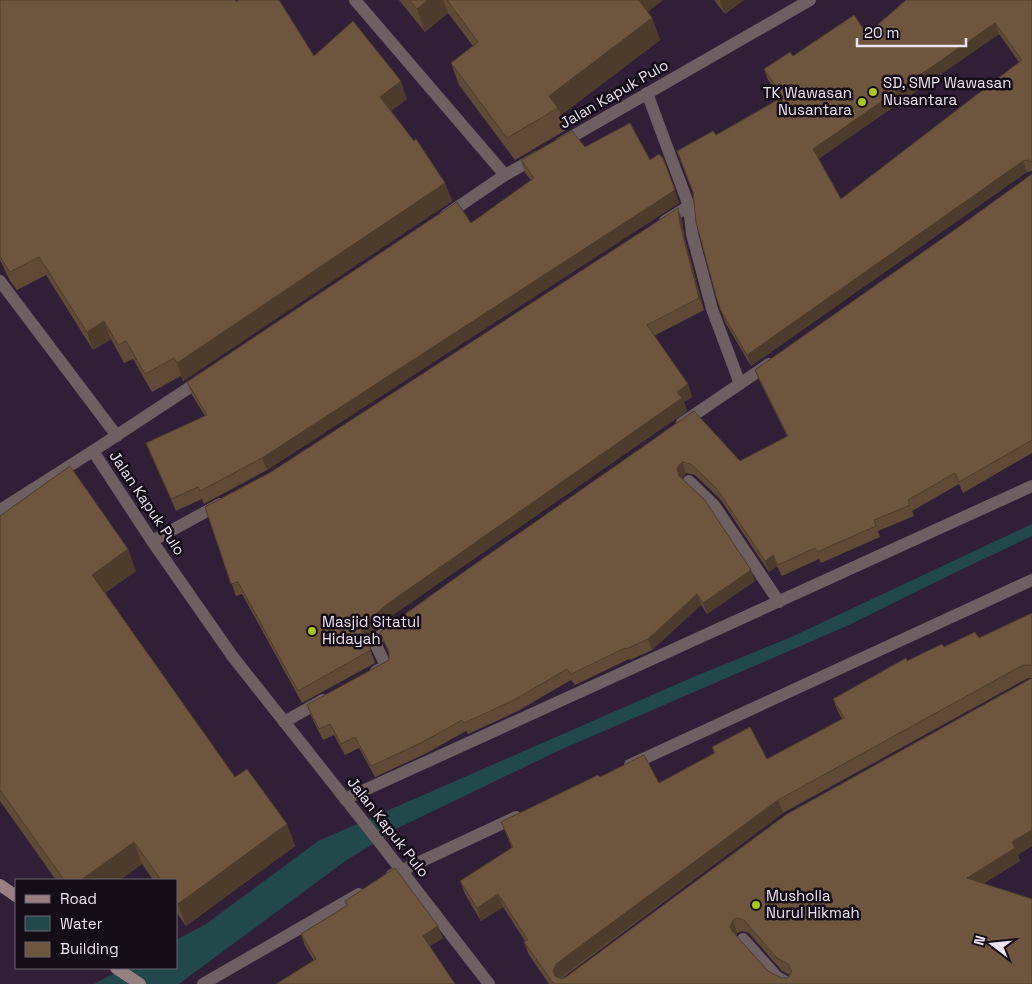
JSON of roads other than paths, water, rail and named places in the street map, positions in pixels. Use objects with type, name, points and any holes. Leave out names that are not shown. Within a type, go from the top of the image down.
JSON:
[{"type":"main road","points":[[0,884],[15,895]]},
{"type":"main road","points":[[118,969],[140,984]]},
{"type":"street","points":[[355,0],[505,175]]},
{"type":"street","name":"Jalan Kapuk Pulo","points":[[439,219],[505,175],[810,0]]},
{"type":"street","points":[[647,93],[689,206],[692,234],[712,309],[740,384]]},
{"type":"street","points":[[656,227],[689,206]]},
{"type":"street","points":[[0,281],[117,436]]},
{"type":"street","points":[[675,427],[780,356]]},
{"type":"street","name":"Jalan Kapuk Pulo","points":[[216,370],[93,451],[152,541],[233,657],[489,984]]},
{"type":"street","points":[[0,510],[93,451]]},
{"type":"street","points":[[689,481],[714,505],[779,602]]},
{"type":"street","points":[[345,799],[1032,486]]},
{"type":"street","points":[[152,541],[228,500]]},
{"type":"street","points":[[616,771],[1032,580]]},
{"type":"street","points":[[369,675],[386,666],[374,641],[403,619]]},
{"type":"street","points":[[284,722],[335,694]]},
{"type":"street","points":[[384,880],[401,870],[525,813]]},
{"type":"street","points":[[204,984],[367,890]]},
{"type":"street","points":[[743,939],[777,977],[789,984]]},
{"type":"water","points":[[1032,524],[1032,536],[849,625],[560,750],[400,827],[344,862],[179,984],[94,984],[122,969],[178,969],[178,939],[206,924],[318,841],[691,678],[789,638]]},
{"type":"place","name":"SD, SMP Wawasan Nusantara","points":[[873,92]]},
{"type":"place","name":"TK Wawasan Nusantara","points":[[862,102]]},
{"type":"place","name":"Masjid Sitatul Hidayah","points":[[312,631]]},
{"type":"place","name":"Musholla Nurul Hikmah","points":[[756,905]]}]
